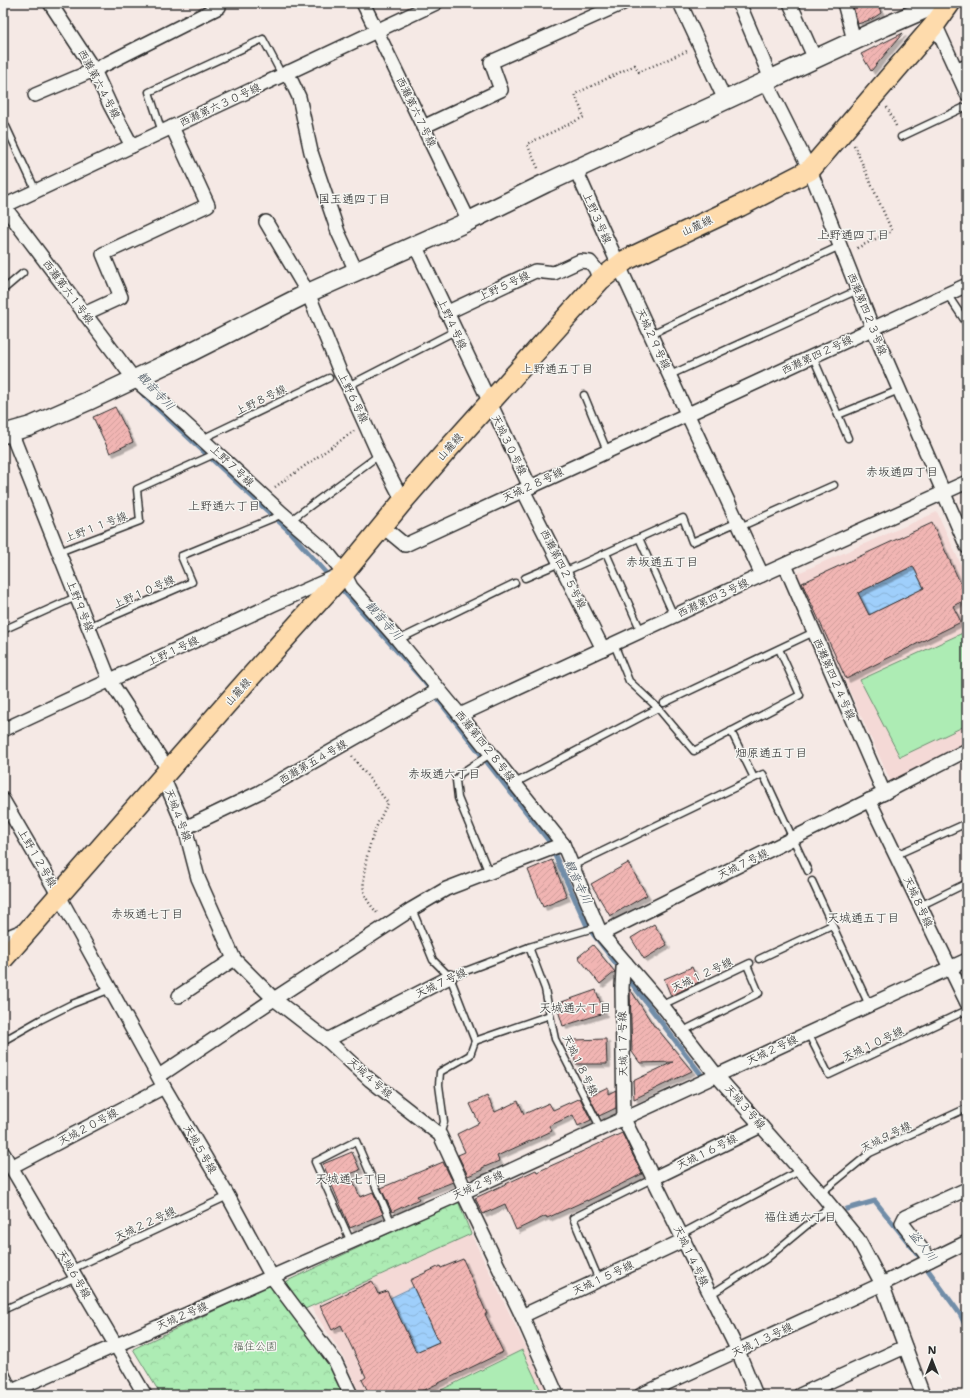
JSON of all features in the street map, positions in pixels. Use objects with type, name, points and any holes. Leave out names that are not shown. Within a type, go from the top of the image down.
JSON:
[{"type":"main road","name":"山麓線","points":[[3,959],[489,402],[600,280],[626,260],[740,206],[810,170],[935,24],[950,3]]},
{"type":"street","name":"西灘第六４号線","points":[[50,3],[94,70],[110,105],[132,146]]},
{"type":"street","name":"西灘第六７号線","points":[[363,3],[469,221]]},
{"type":"street","name":"西灘第六３０号線","points":[[3,206],[436,3]]},
{"type":"street","points":[[423,126],[501,90],[491,62],[623,3]]},
{"type":"street","name":"西灘第四２３号線","points":[[739,3],[768,80],[810,170],[873,329],[967,547]]},
{"type":"street","points":[[790,3],[815,58]]},
{"type":"street","points":[[844,3],[854,40]]},
{"type":"street","points":[[7,433],[31,426],[134,379],[308,293],[469,221],[546,183],[854,40],[939,3]]},
{"type":"street","points":[[683,4],[725,100]]},
{"type":"street","points":[[35,96],[94,70],[219,7]]},
{"type":"street","points":[[935,24],[967,94]]},
{"type":"street","points":[[285,74],[299,97],[311,152],[338,232],[356,271]]},
{"type":"street","points":[[84,314],[121,298],[102,254],[208,205],[167,129]]},
{"type":"street","name":"上野３号線","points":[[576,170],[618,266]]},
{"type":"street","name":"西灘第六１号線","points":[[3,206],[134,379]]},
{"type":"street","name":"上野６号線","points":[[266,222],[308,293],[340,372],[348,386],[379,455],[403,501]]},
{"type":"street","name":"上野４号線","points":[[415,245],[489,402]]},
{"type":"street","name":"上野５号線","points":[[446,313],[535,271],[554,273],[580,261],[590,262],[596,268],[600,280]]},
{"type":"street","name":"天城２９号線","points":[[618,266],[688,413]]},
{"type":"street","name":"西灘第四２号線","points":[[688,413],[813,357],[967,285]]},
{"type":"street","name":"上野７号線","points":[[134,379],[164,404],[285,516],[327,552],[338,575]]},
{"type":"street","name":"天城３０号線","points":[[489,402],[526,489]]},
{"type":"street","points":[[688,413],[762,575]]},
{"type":"street","name":"天城２８号線","points":[[382,526],[405,545],[688,413]]},
{"type":"street","name":"上野９号線","points":[[7,433],[58,552],[110,681],[166,774]]},
{"type":"street","name":"西灘第四３号線","points":[[460,715],[967,482]]},
{"type":"street","name":"西灘第四２５号線","points":[[526,489],[562,567],[608,646]]},
{"type":"street","name":"西灘第四２４号線","points":[[785,565],[884,793]]},
{"type":"street","name":"西灘第四２８号線","points":[[338,575],[351,587],[398,640],[516,783],[556,846],[572,866],[596,930]]},
{"type":"street","name":"上野１号線","points":[[3,730],[338,575]]},
{"type":"street","name":"西灘第五４号線","points":[[185,828],[260,792],[438,690]]},
{"type":"street","name":"天城７号線","points":[[596,930],[793,838],[967,750]]},
{"type":"street","name":"天城４号線","points":[[166,774],[185,828],[198,878],[234,959],[274,999],[327,1040],[370,1080],[440,1135],[462,1181],[463,1192],[558,1395]]},
{"type":"street","name":"天城８号線","points":[[869,800],[967,1003]]},
{"type":"street","name":"上野１２号線","points":[[5,807],[59,896]]},
{"type":"street","name":"天城２０号線","points":[[11,1167],[162,1082],[274,999],[412,909],[446,889],[556,846]]},
{"type":"street","name":"天城５号線","points":[[59,896],[272,1277],[335,1361],[351,1395]]},
{"type":"street","points":[[3,939],[31,927]]},
{"type":"street","name":"天城３号線","points":[[596,930],[624,966],[662,1005],[717,1076],[800,1170],[858,1239],[882,1284],[923,1395]]},
{"type":"street","points":[[179,996],[234,959]]},
{"type":"street","name":"天城２号線","points":[[8,1393],[463,1192],[967,960]]},
{"type":"street","name":"天城１７号線","points":[[624,966],[624,1119]]},
{"type":"street","name":"天城７号線","points":[[327,1040],[450,977]]},
{"type":"street","name":"天城１４号線","points":[[624,1119],[738,1351],[756,1395]]},
{"type":"street","name":"天城１６号線","points":[[654,1178],[761,1126]]},
{"type":"street","name":"天城６号線","points":[[3,1153],[145,1395]]},
{"type":"street","points":[[929,1261],[902,1223],[905,1217],[967,1189]]},
{"type":"street","name":"天城１５号線","points":[[522,1316],[599,1280],[682,1237]]},
{"type":"street","name":"天城１３号線","points":[[641,1395],[882,1284],[967,1242]]},
{"type":"street","points":[[800,1395],[905,1347]]},
{"type":"lane","points":[[167,129],[149,92],[263,39],[285,74]]},
{"type":"lane","points":[[955,68],[967,62]]},
{"type":"lane","points":[[901,138],[967,106]]},
{"type":"lane","points":[[3,120],[36,191]]},
{"type":"lane","points":[[651,334],[842,250]]},
{"type":"lane","points":[[3,290],[23,273]]},
{"type":"lane","points":[[670,375],[858,290]]},
{"type":"lane","points":[[947,294],[967,324]]},
{"type":"lane","points":[[348,386],[455,331]]},
{"type":"lane","points":[[813,357],[848,438]]},
{"type":"lane","name":"上野８号線","points":[[202,439],[328,378]]},
{"type":"lane","points":[[838,415],[899,390]]},
{"type":"lane","points":[[584,395],[607,451]]},
{"type":"lane","name":"上野１１号線","points":[[58,552],[140,521],[137,488],[216,453]]},
{"type":"lane","name":"上野１０号線","points":[[88,627],[192,582],[181,556],[264,522],[285,516],[379,455]]},
{"type":"lane","points":[[525,578],[606,553],[682,518],[692,542],[834,484]]},
{"type":"lane","points":[[639,538],[674,616]]},
{"type":"lane","points":[[606,553],[641,631]]},
{"type":"lane","points":[[398,640],[515,583]]},
{"type":"lane","points":[[3,630],[76,597]]},
{"type":"lane","points":[[664,703],[814,632]]},
{"type":"lane","points":[[608,646],[629,681],[658,708],[694,751],[800,695],[779,649]]},
{"type":"lane","points":[[516,783],[658,708]]},
{"type":"lane","points":[[731,731],[754,778]]},
{"type":"lane","points":[[489,872],[458,798],[456,780],[461,773],[491,753]]},
{"type":"lane","points":[[572,866],[762,774],[808,872]]},
{"type":"lane","points":[[896,855],[967,822]]},
{"type":"lane","points":[[812,881],[869,1005]]},
{"type":"lane","points":[[920,906],[967,883]]},
{"type":"lane","points":[[412,909],[433,960],[450,977],[475,1041],[470,1055],[440,1072],[439,1085],[444,1122],[440,1135]]},
{"type":"lane","points":[[759,959],[832,925]]},
{"type":"lane","name":"天城７号線","points":[[450,977],[529,947],[582,931],[596,930]]},
{"type":"lane","name":"天城１８号線","points":[[529,947],[545,989],[555,1039],[601,1129]]},
{"type":"lane","name":"天城１２号線","points":[[662,1005],[748,964],[759,993],[689,1028]]},
{"type":"lane","points":[[3,1041],[72,1004],[111,990]]},
{"type":"lane","name":"天城１０号線","points":[[808,1033],[829,1075],[967,1010]]},
{"type":"lane","points":[[475,1041],[550,1015]]},
{"type":"lane","name":"天城９号線","points":[[820,1194],[870,1154],[967,1108]]},
{"type":"lane","points":[[351,1242],[315,1162],[356,1142],[392,1224]]},
{"type":"lane","name":"天城１５号線","points":[[682,1237],[800,1170]]},
{"type":"lane","points":[[599,1280],[573,1218],[654,1178]]},
{"type":"lane","name":"天城２２号線","points":[[3,1310],[228,1196]]},
{"type":"lane","points":[[710,1294],[766,1259],[830,1206]]},
{"type":"lane","points":[[3,1367],[8,1393]]},
{"type":"path","points":[[546,183],[527,144],[584,117],[575,94],[635,65],[639,72],[700,45]]},
{"type":"path","points":[[885,103],[901,138]]},
{"type":"path","points":[[842,250],[892,231],[852,140]]},
{"type":"path","points":[[263,495],[332,448],[365,423]]},
{"type":"path","points":[[343,745],[388,804],[377,824],[370,844],[365,870],[364,890],[368,901],[388,925]]},
{"type":"shaded area","points":[[937,512],[967,578],[967,743],[891,782],[796,574]]},
{"type":"shaded area","points":[[471,1234],[549,1395],[360,1395],[343,1356],[311,1307]]},
{"type":"green space","points":[[967,631],[967,725],[900,757],[860,680]]},
{"type":"green space","points":[[458,1201],[471,1234],[305,1309],[285,1282]]},
{"type":"green space","name":"福住公園","points":[[269,1285],[278,1293],[335,1369],[346,1395],[161,1395],[133,1349]]},
{"type":"green space","points":[[522,1350],[543,1395],[431,1395]]},
{"type":"water","points":[[913,566],[924,588],[869,615],[858,593]]},
{"type":"water","points":[[413,1287],[439,1342],[416,1352],[390,1298]]},
{"type":"building","points":[[852,3],[878,3],[881,13],[872,19],[858,24]]},
{"type":"building","points":[[903,33],[871,71],[861,54]]},
{"type":"building","points":[[115,407],[133,442],[110,453],[93,417]]},
{"type":"building","points":[[932,523],[967,599],[953,606],[961,622],[846,679],[802,583]],"holes":[[[913,566],[924,588],[869,615],[858,593]]]},
{"type":"building","points":[[552,860],[567,897],[543,907],[528,870]]},
{"type":"building","points":[[628,863],[647,895],[610,916],[591,884]]},
{"type":"building","points":[[654,924],[667,945],[644,959],[631,938]]},
{"type":"building","points":[[593,945],[615,972],[600,984],[578,957]]},
{"type":"building","points":[[692,967],[699,982],[671,996],[664,979]]},
{"type":"building","points":[[630,989],[654,1026],[692,1071],[634,1099],[633,1081],[673,1062],[640,1063],[632,1052]]},
{"type":"building","points":[[596,990],[604,1013],[563,1026],[556,1004]]},
{"type":"building","points":[[606,1039],[607,1064],[575,1064],[574,1040]]},
{"type":"building","points":[[608,1087],[608,1094],[616,1090],[616,1108],[599,1116],[589,1096]]},
{"type":"building","points":[[487,1096],[495,1112],[518,1101],[524,1114],[549,1103],[553,1110],[580,1098],[591,1120],[578,1126],[573,1115],[549,1126],[552,1131],[497,1156],[499,1161],[468,1176],[458,1155],[465,1152],[457,1134],[479,1123],[470,1104]]},
{"type":"building","points":[[622,1133],[642,1174],[587,1201],[547,1218],[546,1216],[516,1230],[505,1204],[483,1214],[475,1198],[536,1170],[537,1172]]},
{"type":"building","points":[[352,1152],[360,1170],[350,1174],[360,1197],[373,1192],[383,1214],[350,1228],[323,1164]]},
{"type":"building","points":[[443,1162],[453,1182],[417,1196],[419,1199],[392,1212],[381,1188]]},
{"type":"building","points":[[463,1259],[487,1314],[485,1314],[503,1352],[414,1395],[370,1395],[362,1380],[366,1377],[341,1325],[332,1330],[320,1306],[372,1281],[378,1294],[387,1291],[416,1352],[439,1342],[410,1280],[440,1266],[441,1268]]},
{"type":"waterway","name":"観音寺川","points":[[141,392],[288,530],[331,578]]},
{"type":"waterway","name":"観音寺川","points":[[338,585],[422,679],[548,840],[587,926],[621,970]]},
{"type":"waterway","name":"観音寺川","points":[[626,976],[703,1077]]},
{"type":"waterway","name":"盗人川","points":[[847,1209],[875,1201],[919,1256],[960,1314],[967,1329]]},
{"type":"district","name":"国玉通四丁目","points":[[354,199]]},
{"type":"district","name":"上野通四丁目","points":[[853,235]]},
{"type":"district","name":"上野通五丁目","points":[[557,369]]},
{"type":"district","name":"赤坂通四丁目","points":[[902,472]]},
{"type":"district","name":"上野通六丁目","points":[[224,506]]},
{"type":"district","name":"赤坂通五丁目","points":[[662,562]]},
{"type":"district","name":"畑原通五丁目","points":[[771,753]]},
{"type":"district","name":"赤坂通六丁目","points":[[444,774]]},
{"type":"district","name":"赤坂通七丁目","points":[[147,914]]},
{"type":"district","name":"天城通五丁目","points":[[863,918]]},
{"type":"district","name":"天城通六丁目","points":[[575,1008]]},
{"type":"district","name":"天城通七丁目","points":[[351,1179]]},
{"type":"district","name":"福住通六丁目","points":[[800,1217]]}]
